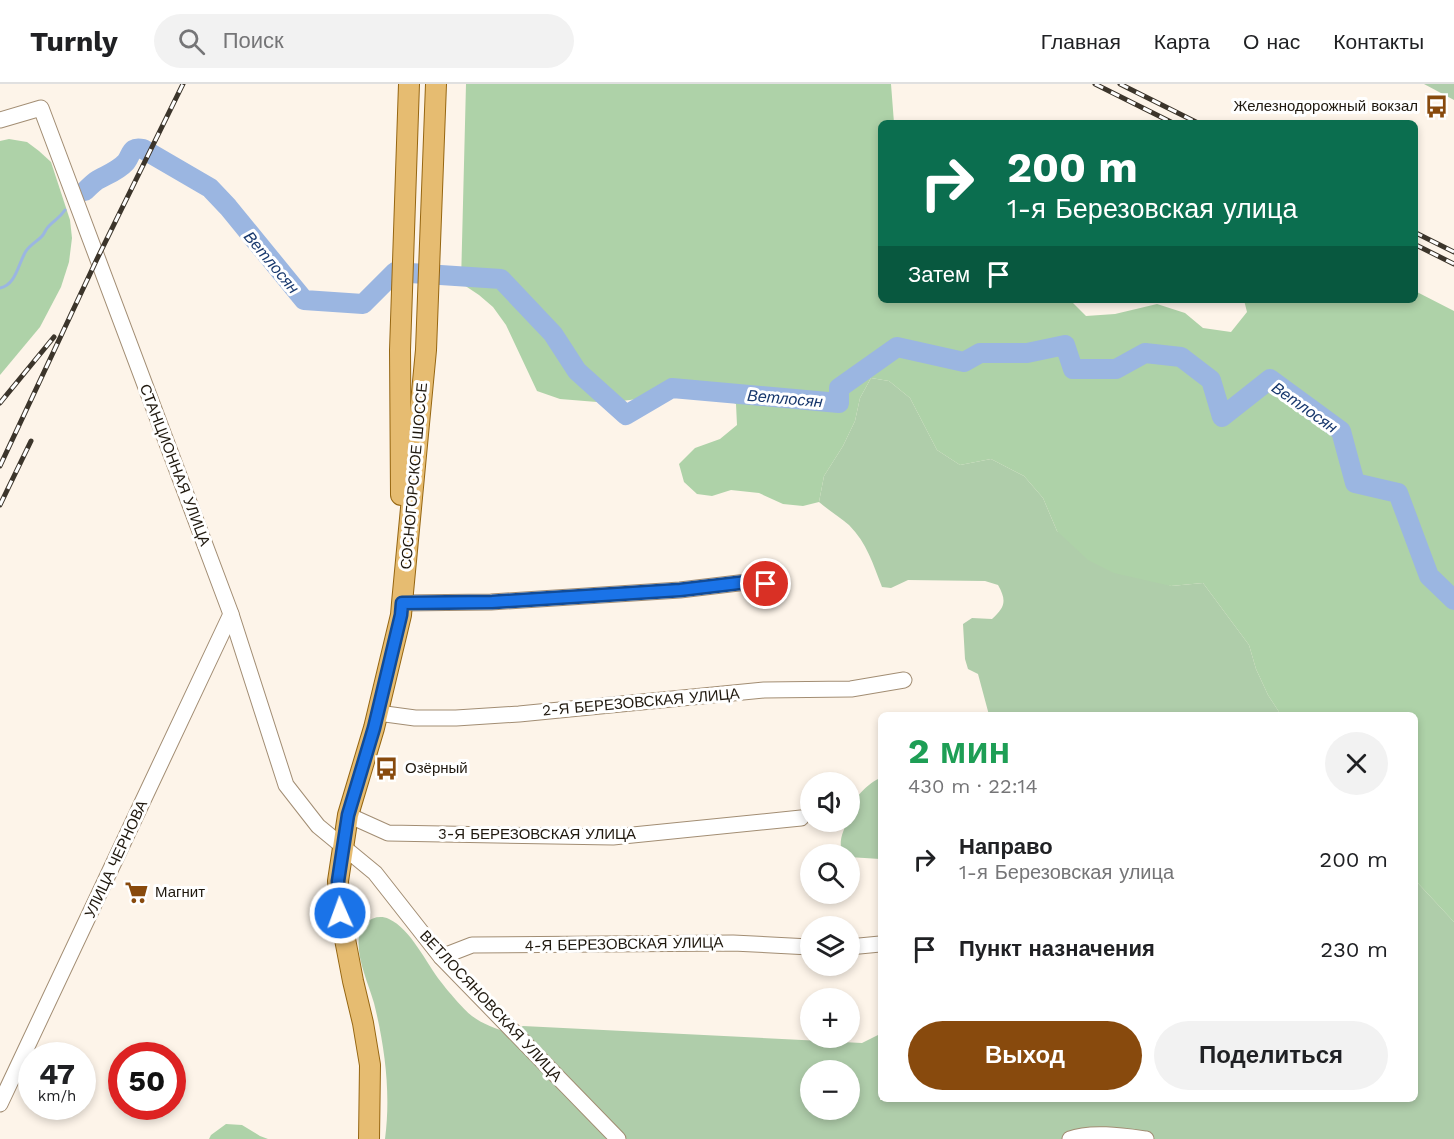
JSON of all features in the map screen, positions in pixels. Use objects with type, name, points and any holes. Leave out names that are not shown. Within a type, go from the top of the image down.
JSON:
[{"type":"main road","name":"СОСНОГОРСКОЕ ШОССЕ","points":[[402,603],[400,350],[409,84]]},
{"type":"main road","name":"СОСНОГОРСКОЕ ШОССЕ","points":[[369,1139],[370,1065],[340,913],[338,881],[348,815],[378,713],[401,615],[426,350],[436,84]]},
{"type":"street","name":"СТАНЦИОННАЯ УЛИЦА","points":[[0,120],[41,108],[231,614],[286,785],[318,826],[343,846]]},
{"type":"street","points":[[402,603],[492,602],[680,590],[747,582],[766,584]]},
{"type":"street","name":"УЛИЦА ЧЕРНОВА","points":[[0,1104],[231,614]]},
{"type":"street","name":"2-Я БЕРЕЗОВСКАЯ УЛИЦА","points":[[378,713],[415,718],[456,718],[764,690],[851,689],[904,680]]},
{"type":"street","name":"3-Я БЕРЕЗОВСКАЯ УЛИЦА","points":[[348,815],[388,833],[613,837],[800,818]]},
{"type":"street","name":"ВЕТЛОСЯНОВСКАЯ УЛИЦА","points":[[343,846],[375,873],[441,957],[618,1139]]},
{"type":"street","name":"4-Я БЕРЕЗОВСКАЯ УЛИЦА","points":[[441,957],[472,945],[733,943],[800,946]]},
{"type":"street","points":[[860,946],[878,944]]},
{"type":"street","points":[[1070,1139],[1080,1135],[1146,1139]]},
{"type":"green space","points":[[466,84],[891,84],[894,120],[878,120],[878,303],[1073,303],[1086,316],[1115,314],[1157,304],[1185,313],[1203,328],[1231,332],[1247,312],[1245,303],[1418,303],[1418,293],[1454,311],[1454,922],[1418,883],[1418,712],[1279,712],[1256,669],[1249,645],[1203,583],[1171,586],[1114,573],[1088,560],[1057,531],[1043,498],[1024,476],[991,459],[960,465],[937,450],[910,398],[889,381],[871,378],[860,398],[855,421],[843,446],[824,476],[819,502],[803,506],[783,504],[759,493],[731,490],[712,496],[697,494],[684,482],[679,464],[695,448],[720,439],[737,425],[736,404],[710,391],[597,402],[560,399],[537,391],[506,325],[493,307],[461,283]]},
{"type":"green space","points":[[1424,84],[1454,84],[1454,100]]},
{"type":"green space","points":[[9,139],[27,142],[51,162],[70,220],[72,238],[69,262],[61,287],[40,327],[0,375],[0,141]]},
{"type":"green space","points":[[871,378],[889,381],[910,398],[937,450],[960,465],[991,459],[1024,476],[1043,498],[1057,531],[1171,586],[1203,583],[1249,645],[1256,669],[1279,712],[988,712],[978,674],[968,669],[965,659],[963,624],[972,618],[992,619],[996,615],[1003,604],[1003,595],[998,585],[985,581],[908,580],[891,588],[882,587],[869,554],[855,532],[819,502],[824,476],[843,446],[855,421],[860,398]]},
{"type":"green space","points":[[878,779],[878,859],[860,858],[860,844],[841,844],[843,832],[860,832],[860,794]]},
{"type":"green space","points":[[1418,883],[1454,922],[1454,1139],[385,1139],[387,1088],[384,1054],[374,1003],[361,961],[360,931],[370,920],[379,917],[384,917],[397,924],[411,938],[441,982],[464,1009],[480,1021],[509,1033],[523,1026],[800,1040],[800,1048],[860,1048],[860,1043],[878,1035],[878,1102],[1418,1102]]},
{"type":"green space","points":[[226,1124],[242,1125],[268,1139],[209,1139]]},
{"type":"waterway","name":"Ветлосян","points":[[85,191],[96,181],[123,165],[133,150],[143,149],[210,188],[304,300],[363,304],[395,272],[501,279],[553,334],[577,371],[626,415],[672,388],[839,403],[839,388],[897,347],[964,362],[980,353],[1027,353],[1065,345],[1073,369],[1116,369],[1145,353],[1181,357],[1211,380],[1222,417],[1270,379],[1341,431],[1355,483],[1398,493],[1429,576],[1454,600]]},
{"type":"waterway","name":"Ветлосян","points":[[0,288],[10,283],[26,251],[65,210]]},
{"type":"railway","points":[[0,466],[97,259],[183,84]]},
{"type":"railway","points":[[1095,84],[1167,120]]},
{"type":"railway","points":[[1120,84],[1192,120]]},
{"type":"railway","points":[[1418,234],[1454,252]]},
{"type":"railway","points":[[1418,246],[1454,264]]},
{"type":"railway","points":[[0,403],[54,337]]},
{"type":"railway","points":[[0,505],[31,441]]},
{"type":"place","name":"Железнодорожный вокзал","points":[[1436,106]]},
{"type":"place","name":"Озёрный","points":[[387,768]]},
{"type":"place","name":"Магнит","points":[[137,892]]},
{"type":"route","points":[[340,913],[338,881],[348,815],[374,728],[402,603],[492,602],[680,590],[747,582],[766,584]]}]
